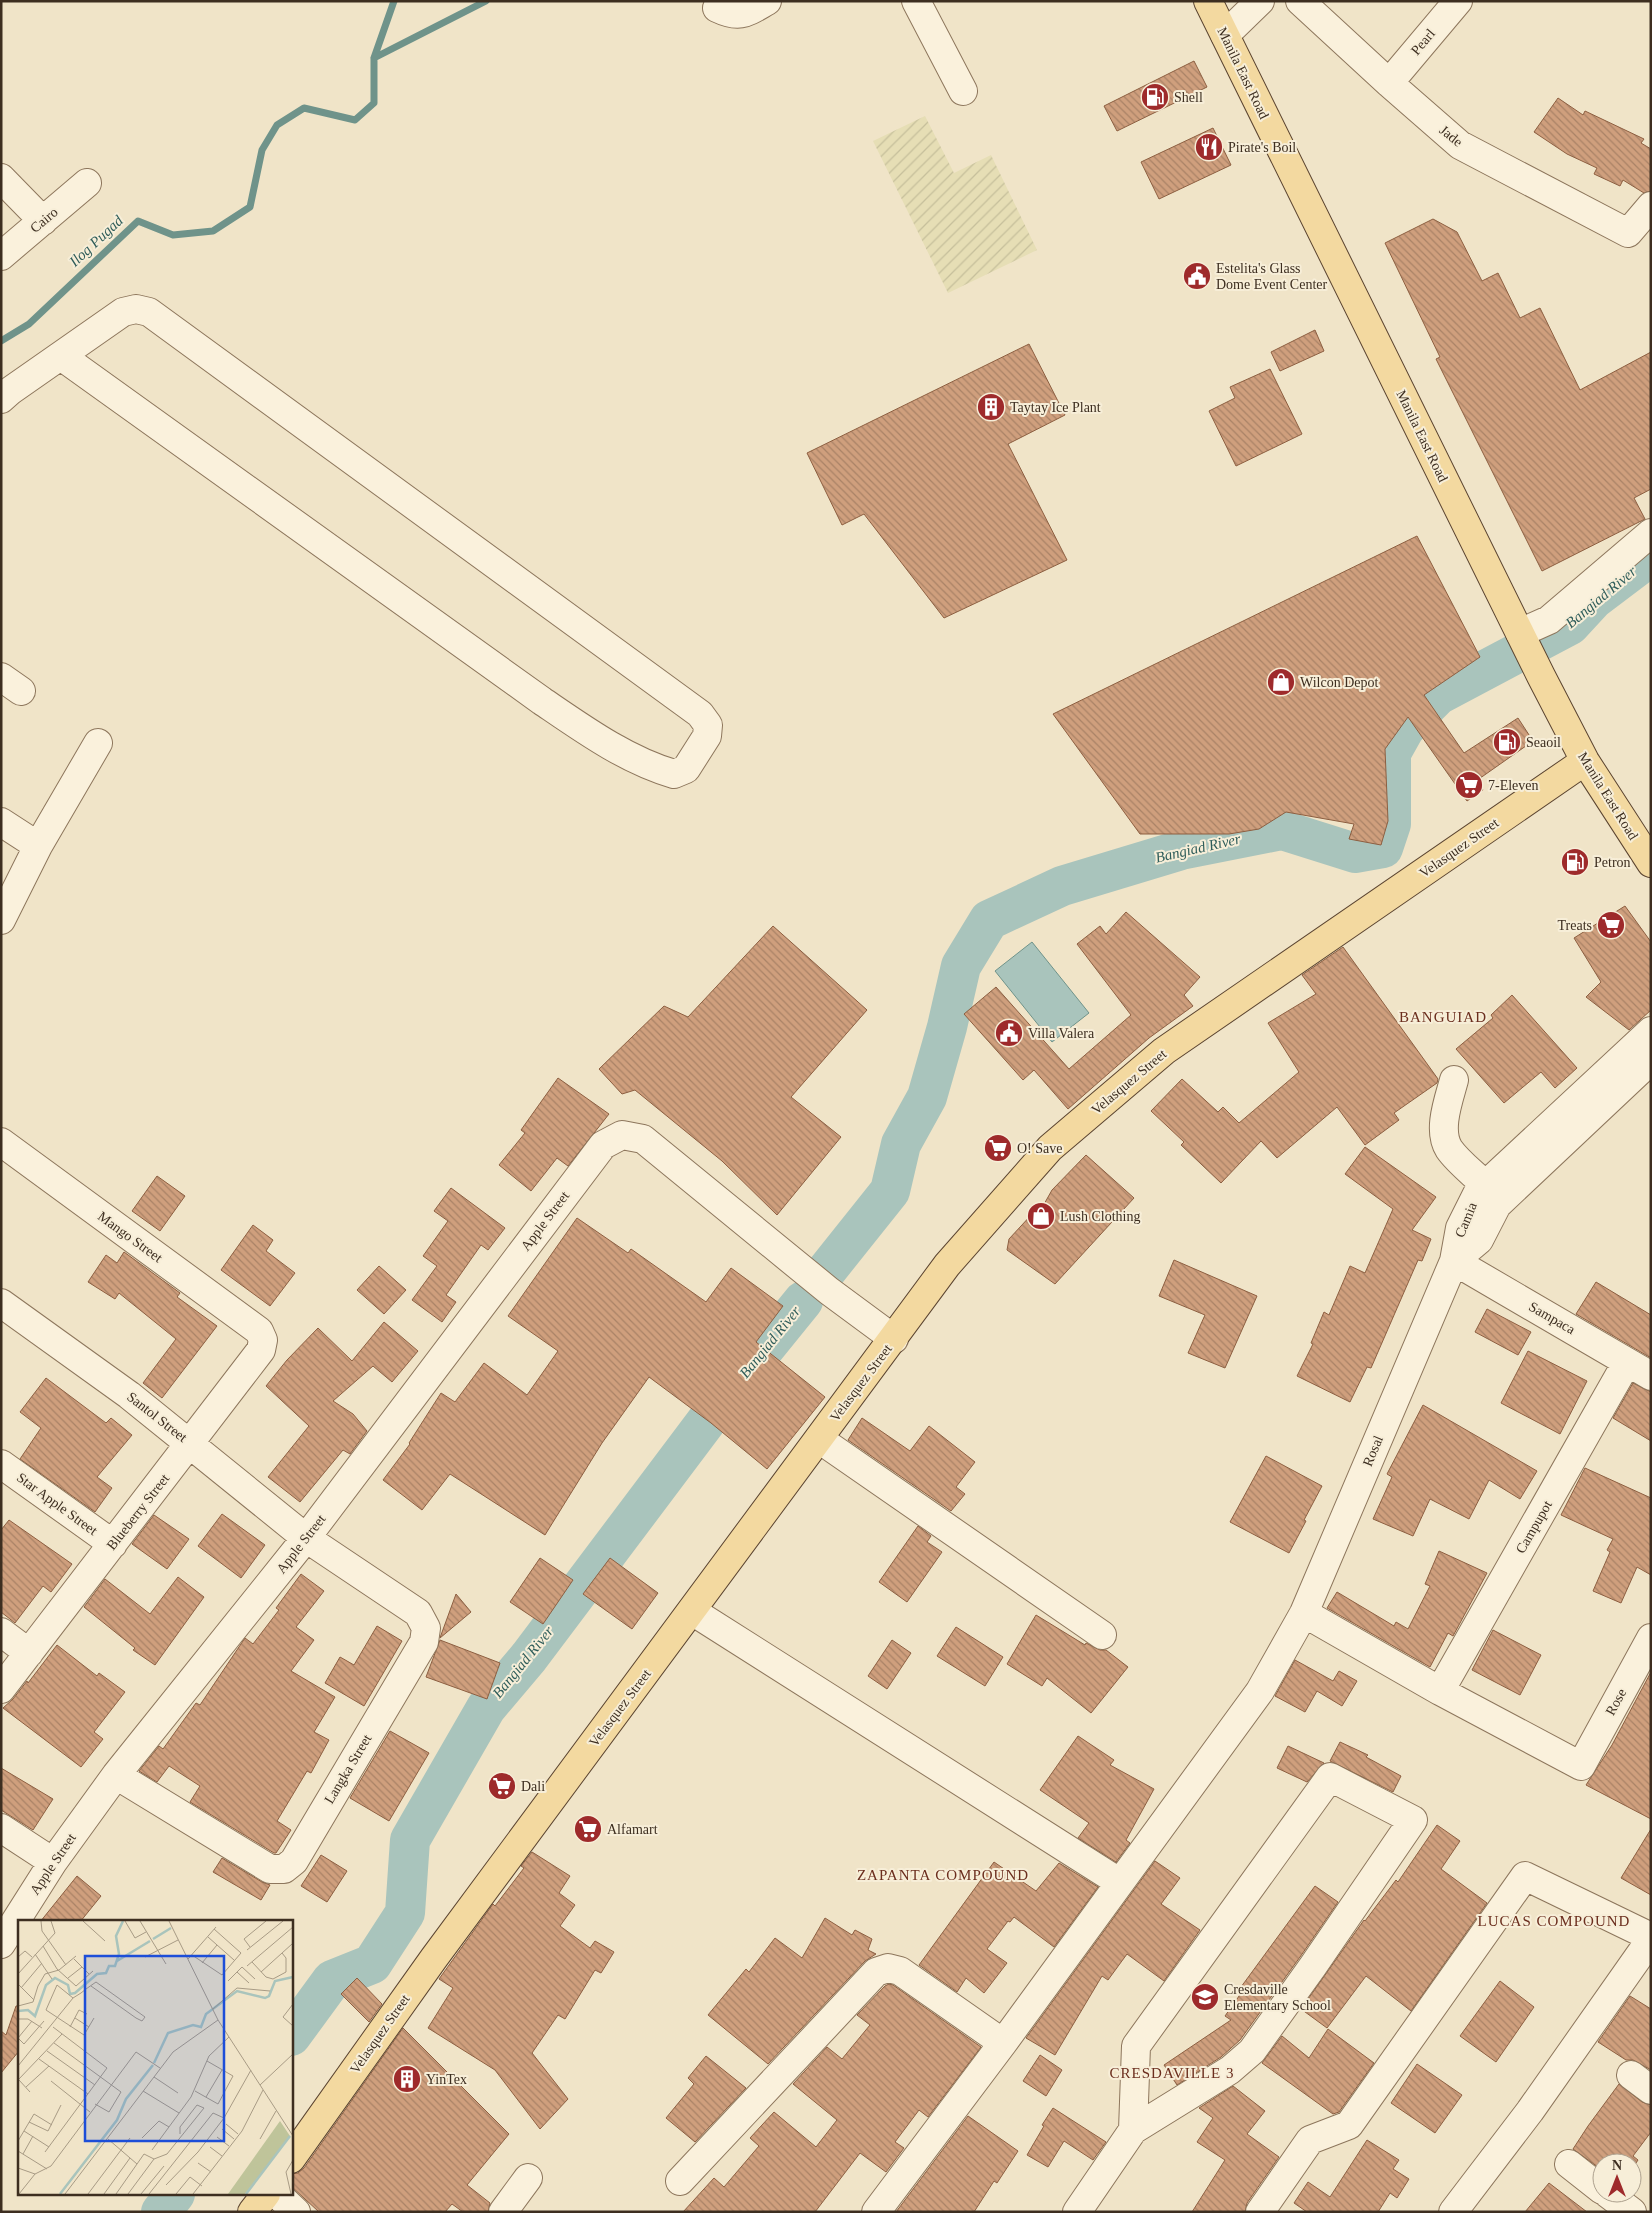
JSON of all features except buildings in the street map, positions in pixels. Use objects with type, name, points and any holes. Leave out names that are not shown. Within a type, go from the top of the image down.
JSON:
[{"type":"main road","name":"Manila East Road","points":[[1208,1],[1524,642],[1585,761],[1651,863]]},
{"type":"main road","name":"Velasquez Street","points":[[292,2158],[434,1958],[947,1266],[1050,1148],[1164,1052],[1585,761]]},
{"type":"main road","points":[[252,2212],[264,2196]]},
{"type":"street","points":[[717,8],[731,14],[745,14],[767,1]]},
{"type":"street","points":[[916,1],[963,91]]},
{"type":"street","points":[[1225,35],[1260,1]]},
{"type":"street","name":"Jade","points":[[1300,1],[1460,145],[1628,233],[1651,206]]},
{"type":"street","name":"Pearl","points":[[1389,83],[1458,1]]},
{"type":"street","points":[[1,178],[43,221]]},
{"type":"street","name":"Cairo","points":[[1,256],[87,183]]},
{"type":"street","points":[[1,399],[123,312],[136,309],[149,312],[700,714],[708,725],[707,736],[686,769],[674,774],[662,771],[599,740],[62,356]]},
{"type":"street","points":[[1524,642],[1651,533]]},
{"type":"street","points":[[1,920],[38,846],[98,743]]},
{"type":"street","points":[[1,822],[38,846]]},
{"type":"street","name":"Camia","points":[[1454,1261],[1460,1228],[1478,1192],[1651,1031]]},
{"type":"street","name":"Camia","points":[[1454,1261],[1479,1240],[1496,1205],[1651,1060]]},
{"type":"street","points":[[1454,1080],[1445,1121],[1444,1136],[1449,1148],[1485,1185]]},
{"type":"street","name":"Apple Street","points":[[1,1944],[53,1862],[116,1775],[306,1538],[603,1145],[622,1135],[642,1139],[829,1291],[894,1339]]},
{"type":"street","name":"Mango Street","points":[[1,1142],[259,1331]]},
{"type":"street","name":"Sampaca","points":[[1454,1261],[1651,1376]]},
{"type":"street","name":"Rosal","points":[[876,2212],[1003,2043],[1260,1691],[1291,1640],[1454,1261]]},
{"type":"street","name":"Santol Street","points":[[1,1303],[129,1395],[306,1538]]},
{"type":"street","name":"Blueberry Street","points":[[1,1689],[191,1444],[261,1350],[263,1340],[259,1331]]},
{"type":"street","name":"Campupot","points":[[1440,1691],[1627,1362]]},
{"type":"street","points":[[819,1439],[1102,1635]]},
{"type":"street","name":"Star Apple Street","points":[[1,1464],[113,1544]]},
{"type":"street","name":"Langka Street","points":[[116,1775],[270,1869],[284,1869],[294,1861],[424,1642],[426,1628],[418,1613],[306,1538]]},
{"type":"street","points":[[692,1611],[1119,1882]]},
{"type":"street","points":[[1304,1613],[1440,1691]]},
{"type":"street","points":[[1,1632],[29,1653]]},
{"type":"street","name":"Rose","points":[[1440,1691],[1581,1766],[1651,1638]]},
{"type":"street","points":[[1077,2212],[1133,2130],[1230,2070],[1252,2051],[1413,1820],[1330,1777],[1136,2046],[1133,2130]]},
{"type":"street","points":[[1,1828],[53,1862]]},
{"type":"street","points":[[1260,2212],[1310,2140],[1349,2125],[1525,1876],[1651,1938],[1530,2111],[1453,2212]]},
{"type":"street","points":[[680,2181],[876,1972],[888,1968],[900,1971],[1003,2043]]},
{"type":"street","points":[[1568,2164],[1592,2182]]},
{"type":"street","points":[[503,2212],[528,2178]]},
{"type":"street","points":[[279,2196],[296,2212]]},
{"type":"street","points":[[1620,2203],[1632,2212]]},
{"type":"shaded area","points":[[925,116],[954,173],[991,155],[1037,250],[948,293],[873,141]]},
{"type":"water","points":[[1032,942],[1089,1013],[1052,1042],[995,971]]},
{"type":"waterway","name":"Ilog Pugad","points":[[1,341],[29,324],[138,221],[173,235],[213,231],[250,207],[262,150],[277,125],[304,108],[355,120],[374,103],[374,58],[394,1]]},
{"type":"waterway","name":"Ilog Pugad","points":[[374,58],[486,1]]},
{"type":"waterway","name":"Bangiad River","points":[[823,1275],[890,1191],[901,1144],[927,1097],[947,1027],[961,966],[989,920],[1062,886],[1181,850],[1282,830],[1355,853],[1383,848],[1391,824],[1391,753],[1405,728],[1438,695],[1570,625],[1594,599],[1651,556]]},
{"type":"waterway","name":"Bangiad River","points":[[292,2035],[332,1980],[372,1964],[405,1913],[410,1840],[486,1708],[529,1657],[717,1407],[803,1301]]},
{"type":"waterway","name":"Bangiad River","points":[[161,2212],[173,2196]]},
{"type":"place","name":"Shell","points":[[1155,97]]},
{"type":"place","name":"Pirate's Boil","points":[[1209,147]]},
{"type":"place","name":"Estelita's Glass Dome Event Center","points":[[1197,276]]},
{"type":"place","name":"Taytay Ice Plant","points":[[991,407]]},
{"type":"place","name":"Wilcon Depot","points":[[1281,682]]},
{"type":"place","name":"Seaoil","points":[[1507,742]]},
{"type":"place","name":"7-Eleven","points":[[1469,785]]},
{"type":"place","name":"Petron","points":[[1575,862]]},
{"type":"place","name":"Treats","points":[[1611,925]]},
{"type":"place","name":"Villa Valera","points":[[1009,1033]]},
{"type":"place","name":"O! Save","points":[[998,1148]]},
{"type":"place","name":"Lush Clothing","points":[[1041,1216]]},
{"type":"place","name":"Dali","points":[[502,1786]]},
{"type":"place","name":"Alfamart","points":[[588,1829]]},
{"type":"place","name":"Cresdaville Elementary School","points":[[1205,1997]]},
{"type":"place","name":"YinTex","points":[[407,2079]]},
{"type":"district","name":"BANGUIAD","points":[[1443,1017]]},
{"type":"district","name":"ZAPANTA COMPOUND","points":[[943,1875]]},
{"type":"district","name":"LUCAS COMPOUND","points":[[1554,1921]]},
{"type":"district","name":"CRESDAVILLE 3","points":[[1172,2073]]}]
